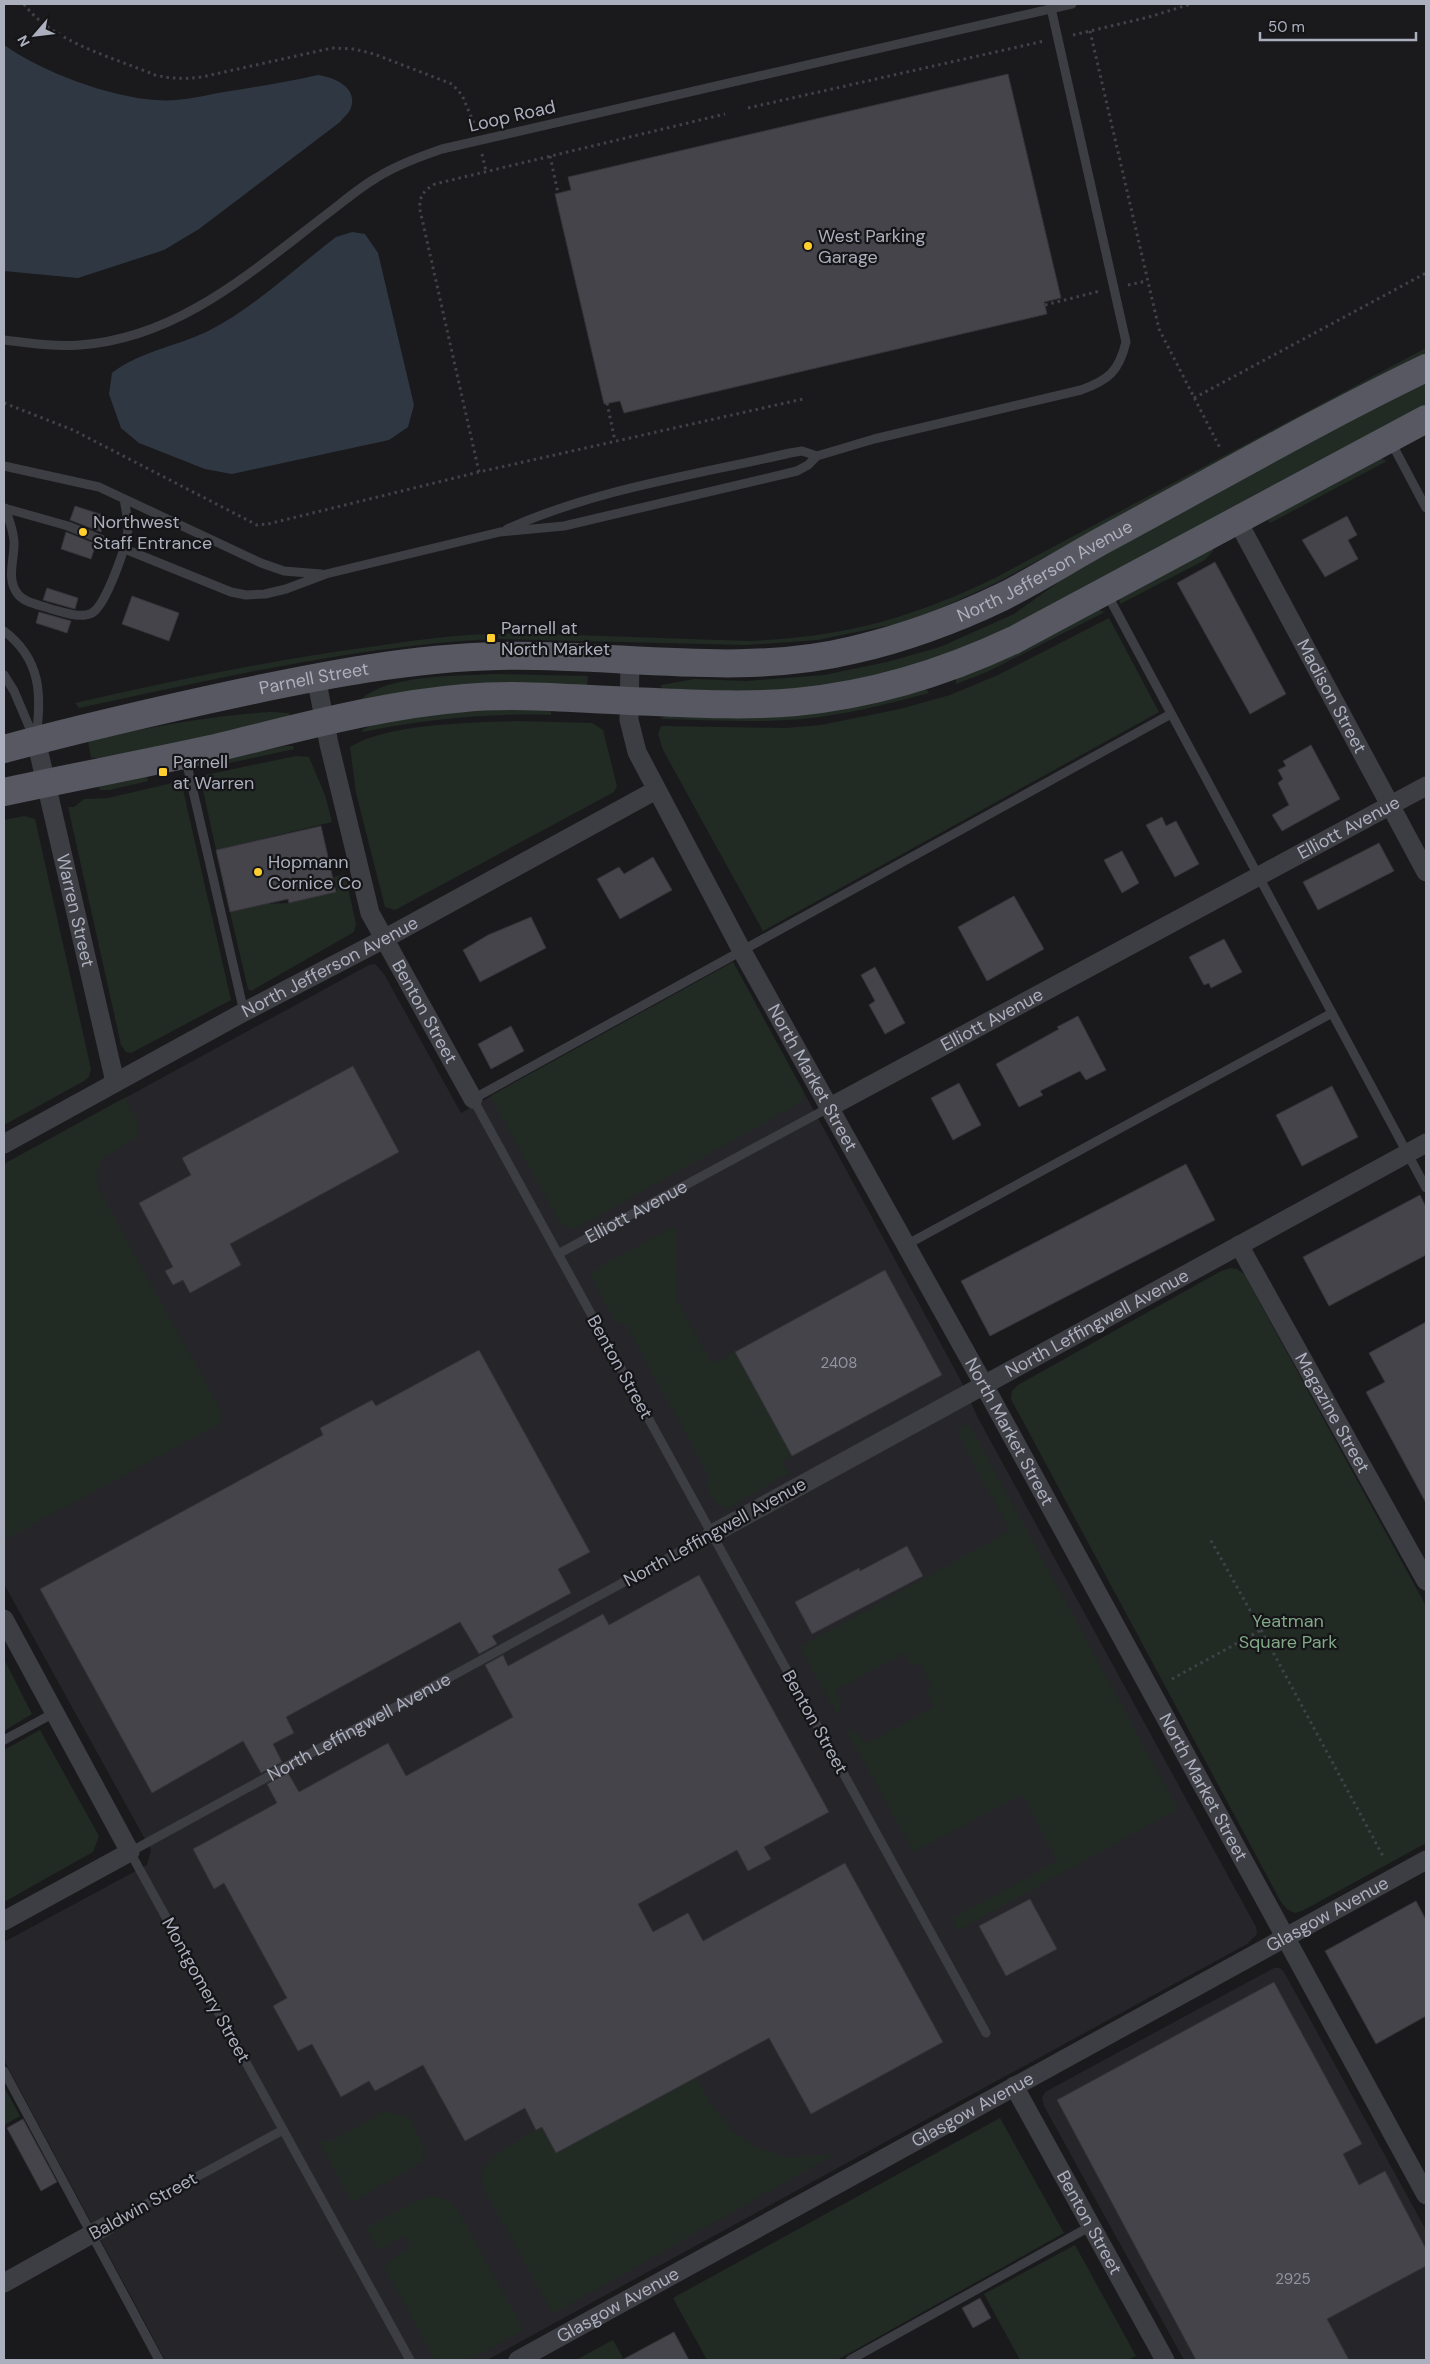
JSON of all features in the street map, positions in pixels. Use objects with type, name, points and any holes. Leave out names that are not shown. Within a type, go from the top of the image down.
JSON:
[{"type":"main road","name":"North Jefferson Avenue","points":[[630,658],[723,663],[801,659],[847,652],[911,635],[1006,595],[1335,415],[1426,368]]},
{"type":"main road","points":[[4,792],[414,704],[467,698],[530,697],[720,703],[795,702],[873,688],[946,668],[979,656],[1106,592],[1426,418]]},
{"type":"main road","name":"Parnell Street","points":[[4,749],[171,707],[316,677],[441,659],[500,656],[630,658]]},
{"type":"street","name":"Madison Street","points":[[1237,520],[1426,872]]},
{"type":"street","name":"North Market Street","points":[[630,658],[627,701],[632,740],[656,790],[742,951],[984,1385],[1426,2195]]},
{"type":"street","name":"Benton Street","points":[[316,677],[367,904],[384,939],[473,1099]]},
{"type":"street","name":"Warren Street","points":[[36,740],[114,1082]]},
{"type":"street","name":"Elliott Avenue","points":[[830,1108],[1426,786]]},
{"type":"street","name":"North Jefferson Avenue","points":[[4,1144],[114,1082],[384,939],[656,790]]},
{"type":"street","name":"North Leffingwell Avenue","points":[[712,1534],[1426,1143]]},
{"type":"street","name":"Magazine Street","points":[[1239,1245],[1426,1581]]},
{"type":"street","name":"Montgomery Street","points":[[4,1619],[130,1852]]},
{"type":"street","name":"North Leffingwell Avenue","points":[[4,1921],[130,1852]]},
{"type":"street","name":"Glasgow Avenue","points":[[518,2360],[1426,1860]]},
{"type":"street","name":"Benton Street","points":[[1014,2086],[1165,2360]]},
{"type":"street","name":"Baldwin Street","points":[[4,2283],[99,2231]]},
{"type":"lane","name":"Loop Road","points":[[4,340],[46,345],[80,345],[116,340],[149,331],[186,316],[219,296],[375,178],[409,160],[442,149],[1072,4]]},
{"type":"lane","points":[[4,508],[68,526],[231,592],[246,595],[266,594],[286,589],[326,574],[500,532],[564,526],[797,471],[808,465],[817,456],[882,437],[1081,390],[1099,384],[1111,374],[1121,361],[1126,342],[1051,8]]},
{"type":"lane","points":[[1389,438],[1426,508]]},
{"type":"lane","points":[[500,532],[542,513],[588,499],[790,453],[802,451],[817,456]]},
{"type":"lane","points":[[4,466],[83,482],[284,572],[326,574]]},
{"type":"lane","points":[[4,508],[11,524],[14,540],[12,584],[18,595],[27,601],[83,615],[93,612],[101,604],[123,548],[128,531],[124,499]]},
{"type":"lane","points":[[1106,592],[1426,1188]]},
{"type":"lane","points":[[4,631],[15,640],[29,659],[36,676],[40,709],[36,740]]},
{"type":"lane","points":[[4,675],[14,691],[36,740]]},
{"type":"lane","points":[[473,1099],[1172,714]]},
{"type":"lane","points":[[185,754],[244,1012]]},
{"type":"lane","points":[[906,1245],[1332,1013]]},
{"type":"lane","name":"Benton Street","points":[[473,1099],[986,2033]]},
{"type":"lane","name":"Elliott Avenue","points":[[558,1254],[830,1108]]},
{"type":"lane","name":"North Leffingwell Avenue","points":[[130,1852],[712,1534]]},
{"type":"lane","points":[[4,1740],[54,1713]]},
{"type":"lane","name":"Montgomery Street","points":[[130,1852],[410,2360]]},
{"type":"lane","points":[[4,2071],[99,2231],[159,2360]]},
{"type":"lane","name":"Baldwin Street","points":[[99,2231],[283,2130]]},
{"type":"lane","points":[[850,2360],[1091,2226]]},
{"type":"path","points":[[24,4],[37,20],[73,41],[155,75],[169,78],[202,77],[332,48],[354,49],[367,52],[434,75],[452,84],[462,95],[470,110],[475,126]]},
{"type":"path","points":[[1073,35],[1149,18],[1191,4]]},
{"type":"path","points":[[1090,31],[1159,329],[1222,453]]},
{"type":"path","points":[[748,108],[1044,41]]},
{"type":"path","points":[[479,472],[420,210],[419,198],[426,189],[435,184],[726,114]]},
{"type":"path","points":[[482,154],[486,171]]},
{"type":"path","points":[[550,156],[558,194]]},
{"type":"path","points":[[1194,398],[1426,273]]},
{"type":"path","points":[[1125,285],[1147,280]]},
{"type":"path","points":[[1045,305],[1100,291]]},
{"type":"path","points":[[4,403],[73,430],[257,525],[268,524],[479,472],[804,399]]},
{"type":"path","points":[[607,404],[615,441]]},
{"type":"path","points":[[1209,1537],[1384,1858]]},
{"type":"path","points":[[1172,1679],[1261,1630]]},
{"type":"shaded area","points":[[4,45],[37,65],[77,82],[138,98],[156,100],[182,99],[318,75],[331,78],[344,85],[351,96],[352,102],[349,112],[340,122],[199,229],[164,250],[78,278],[4,271]]},
{"type":"shaded area","points":[[352,232],[365,234],[378,253],[414,405],[408,427],[389,440],[232,474],[205,469],[139,443],[121,428],[109,394],[112,373],[135,359],[198,336],[226,321],[258,299],[336,237]]},
{"type":"shaded area","points":[[733,962],[960,1379],[978,1418],[1256,1927],[1257,1934],[1247,1944],[487,2360],[165,2360],[4,2060],[4,1942],[147,1865],[151,1850],[4,1584],[4,1164],[369,965],[375,964],[384,974],[461,1113]]},
{"type":"shaded area","points":[[1274,1968],[1280,1968],[1284,1972],[1426,2230],[1426,2360],[1184,2360],[1044,2106],[1042,2098],[1045,2092]]},
{"type":"green space","points":[[1426,348],[1426,354],[996,583],[932,612],[900,623],[818,640],[746,645],[498,639],[498,634],[516,633],[749,641],[783,639],[846,630],[905,615],[934,605],[995,578]]},
{"type":"green space","points":[[1426,380],[1426,405],[986,640],[881,676],[806,688],[743,692],[662,690],[661,685],[694,679],[746,681],[824,675],[887,662],[940,647],[1014,614],[1084,564]]},
{"type":"green space","points":[[1380,458],[1387,461],[1270,523],[1268,520],[1278,512]]},
{"type":"green space","points":[[1212,547],[1214,550],[1205,560],[1120,604],[1119,599]]},
{"type":"green space","points":[[1096,609],[1105,612],[987,672],[956,684],[956,679],[960,676]]},
{"type":"green space","points":[[1109,618],[1159,712],[763,931],[663,750],[658,734],[661,726],[786,728],[821,725],[900,709],[950,695],[998,675]]},
{"type":"green space","points":[[491,634],[491,639],[387,649],[284,666],[79,708],[75,703],[185,679],[296,658],[430,639]]},
{"type":"green space","points":[[495,674],[588,676],[587,687],[360,700],[388,685],[405,681],[443,676]]},
{"type":"green space","points":[[921,689],[927,690],[929,693],[866,709],[802,719],[731,721],[660,719],[666,716]]},
{"type":"green space","points":[[551,709],[551,715],[503,715],[457,718],[363,732],[362,730],[385,722],[445,713]]},
{"type":"green space","points":[[270,712],[289,713],[290,719],[108,758],[91,758],[88,741],[179,723],[224,716]]},
{"type":"green space","points":[[516,721],[592,723],[603,730],[617,786],[614,792],[395,910],[385,907],[356,793],[350,747],[386,733],[408,729],[453,724]]},
{"type":"green space","points":[[293,746],[294,749],[197,770],[203,763]]},
{"type":"green space","points":[[296,756],[309,757],[325,795],[332,822],[216,850],[200,776]]},
{"type":"green space","points":[[147,776],[148,781],[109,790],[100,790],[98,786]]},
{"type":"green space","points":[[181,781],[231,1000],[131,1053],[126,1052],[121,1045],[68,807],[74,807],[84,799],[108,798]]},
{"type":"green space","points":[[24,816],[35,819],[91,1069],[89,1077],[84,1081],[4,1125],[4,820]]},
{"type":"green space","points":[[345,874],[356,924],[354,932],[251,991],[248,989],[230,912],[266,904],[289,903],[337,891],[334,877]]},
{"type":"green space","points":[[733,962],[803,1091],[802,1102],[580,1226],[572,1228],[562,1225],[490,1096]]},
{"type":"green space","points":[[124,1098],[137,1120],[136,1135],[131,1141],[105,1157],[99,1165],[96,1175],[99,1190],[219,1407],[222,1420],[219,1424],[4,1540],[4,1164]]},
{"type":"green space","points":[[675,1226],[677,1300],[712,1364],[735,1352],[792,1456],[782,1462],[789,1473],[728,1508],[720,1505],[711,1496],[705,1485],[711,1480],[626,1325],[616,1322],[589,1273]]},
{"type":"green space","name":"Yeatman Square Park","points":[[1230,1268],[1237,1269],[1244,1274],[1426,1606],[1426,1843],[1304,1910],[1295,1913],[1287,1909],[1281,1902],[1011,1399],[1012,1391],[1018,1385],[1221,1271]]},
{"type":"green space","points":[[969,1424],[1178,1809],[957,1931],[951,1919],[1058,1861],[1022,1794],[914,1852],[847,1731],[856,1733],[866,1744],[934,1707],[927,1692],[931,1686],[920,1664],[911,1666],[904,1653],[836,1690],[840,1701],[840,1710],[837,1714],[800,1647],[1010,1531],[956,1430]]},
{"type":"green space","points":[[4,1659],[32,1714],[4,1731]]},
{"type":"green space","points":[[40,1730],[99,1836],[93,1852],[4,1902],[4,1750]]},
{"type":"green space","points":[[696,2077],[710,2103],[733,2131],[759,2149],[790,2158],[835,2154],[553,2314],[485,2191],[482,2180],[484,2168],[502,2151],[542,2127],[556,2153]]},
{"type":"green space","points":[[4,2087],[20,2116],[4,2125]]},
{"type":"green space","points":[[384,2112],[408,2116],[424,2147],[422,2162],[352,2202],[319,2141],[329,2142]]},
{"type":"green space","points":[[1000,2118],[1064,2233],[837,2360],[707,2360],[673,2298]]},
{"type":"green space","points":[[431,2196],[448,2200],[458,2211],[524,2330],[468,2360],[435,2360],[383,2265],[411,2248],[405,2236],[378,2250],[366,2228],[418,2200]]},
{"type":"green space","points":[[1075,2245],[1136,2356],[1128,2360],[1020,2360],[984,2294]]},
{"type":"green space","points":[[613,2340],[624,2360],[576,2360]]},
{"type":"building","name":"West Parking Garage","points":[[1008,74],[1061,298],[1044,302],[1047,314],[624,413],[620,401],[604,404],[555,194],[571,190],[568,177]]},
{"type":"building","points":[[75,506],[106,516],[101,532],[70,520]]},
{"type":"building","points":[[1347,516],[1357,535],[1348,540],[1358,559],[1325,577],[1302,540]]},
{"type":"building","points":[[66,532],[96,544],[91,559],[61,549]]},
{"type":"building","points":[[1215,562],[1286,694],[1250,714],[1177,583]]},
{"type":"building","points":[[47,588],[78,598],[75,609],[43,600]]},
{"type":"building","points":[[132,596],[179,613],[169,641],[122,624]]},
{"type":"building","points":[[39,612],[71,621],[67,633],[36,623]]},
{"type":"building","points":[[1311,745],[1340,799],[1282,831],[1272,815],[1289,805],[1278,783],[1283,779],[1278,770],[1286,766],[1283,761]]},
{"type":"building","points":[[1162,817],[1166,826],[1176,821],[1199,864],[1175,877],[1146,825]]},
{"type":"building","name":"Hopmann Cornice Co","points":[[321,826],[336,892],[289,903],[288,899],[230,912],[216,850]]},
{"type":"building","points":[[1379,843],[1394,871],[1318,910],[1303,882]]},
{"type":"building","points":[[1122,851],[1139,883],[1122,893],[1104,860]]},
{"type":"building","points":[[653,857],[672,890],[620,919],[597,879],[619,867],[624,874]]},
{"type":"building","points":[[1014,896],[1044,949],[987,981],[958,927]]},
{"type":"building","points":[[531,917],[546,948],[480,982],[463,950],[488,935]]},
{"type":"building","points":[[1224,939],[1242,972],[1211,988],[1209,983],[1204,985],[1189,957]]},
{"type":"building","points":[[875,967],[905,1023],[885,1034],[869,1005],[875,1001],[861,975]]},
{"type":"building","points":[[1078,1016],[1106,1070],[1086,1080],[1080,1071],[1040,1091],[1043,1095],[1019,1107],[996,1064],[1059,1029],[1057,1027]]},
{"type":"building","points":[[511,1026],[524,1051],[491,1069],[478,1044]]},
{"type":"building","points":[[353,1066],[399,1152],[230,1244],[241,1265],[190,1293],[183,1280],[173,1285],[165,1271],[173,1267],[139,1203],[191,1175],[182,1158]]},
{"type":"building","points":[[959,1083],[981,1125],[953,1140],[931,1098]]},
{"type":"building","points":[[1332,1086],[1358,1137],[1302,1166],[1276,1115]]},
{"type":"building","points":[[1186,1164],[1215,1220],[990,1336],[961,1281]]},
{"type":"building","points":[[1420,1195],[1426,1207],[1426,1255],[1329,1306],[1303,1257]]},
{"type":"building","points":[[885,1270],[942,1375],[792,1456],[735,1352]]},
{"type":"building","points":[[1426,1322],[1426,1503],[1366,1392],[1385,1382],[1369,1353]]},
{"type":"building","points":[[479,1350],[590,1552],[558,1569],[571,1593],[492,1636],[497,1644],[479,1654],[460,1622],[286,1717],[294,1733],[273,1744],[282,1762],[261,1773],[243,1741],[152,1793],[40,1589],[323,1435],[320,1428],[372,1400],[376,1406]]},
{"type":"building","points":[[907,1546],[923,1576],[812,1634],[795,1602],[859,1568],[860,1571]]},
{"type":"building","points":[[699,1575],[829,1812],[764,1847],[771,1859],[748,1871],[737,1850],[638,1904],[653,1932],[688,1913],[703,1941],[845,1863],[943,2042],[811,2114],[769,2038],[556,2153],[542,2127],[536,2130],[525,2108],[465,2141],[423,2065],[375,2091],[369,2081],[341,2097],[312,2044],[298,2051],[273,2006],[287,1998],[224,1883],[214,1889],[193,1849],[277,1803],[267,1784],[288,1773],[299,1792],[388,1743],[406,1776],[513,1717],[485,1665],[503,1655],[508,1666],[603,1614],[609,1625]]},
{"type":"building","points":[[1030,1899],[1057,1949],[1006,1976],[979,1926]]},
{"type":"building","points":[[1416,1901],[1426,1920],[1426,2016],[1376,2044],[1325,1951]]},
{"type":"building","points":[[1274,1982],[1362,2144],[1343,2154],[1359,2185],[1385,2171],[1426,2249],[1426,2266],[1327,2319],[1349,2360],[1196,2360],[1057,2100]]},
{"type":"building","points":[[23,2119],[57,2182],[41,2191],[7,2128]]},
{"type":"building","points":[[980,2298],[991,2318],[973,2328],[962,2308]]},
{"type":"building","points":[[674,2332],[689,2360],[622,2360]]},
{"type":"place","name":"West Parking Garage","points":[[808,246]]},
{"type":"place","name":"Northwest Staff Entrance","points":[[83,532]]},
{"type":"place","name":"Parnell at North Market","points":[[491,638]]},
{"type":"place","name":"Parnell at Warren","points":[[163,772]]},
{"type":"place","name":"Hopmann Cornice Co","points":[[258,872]]}]
